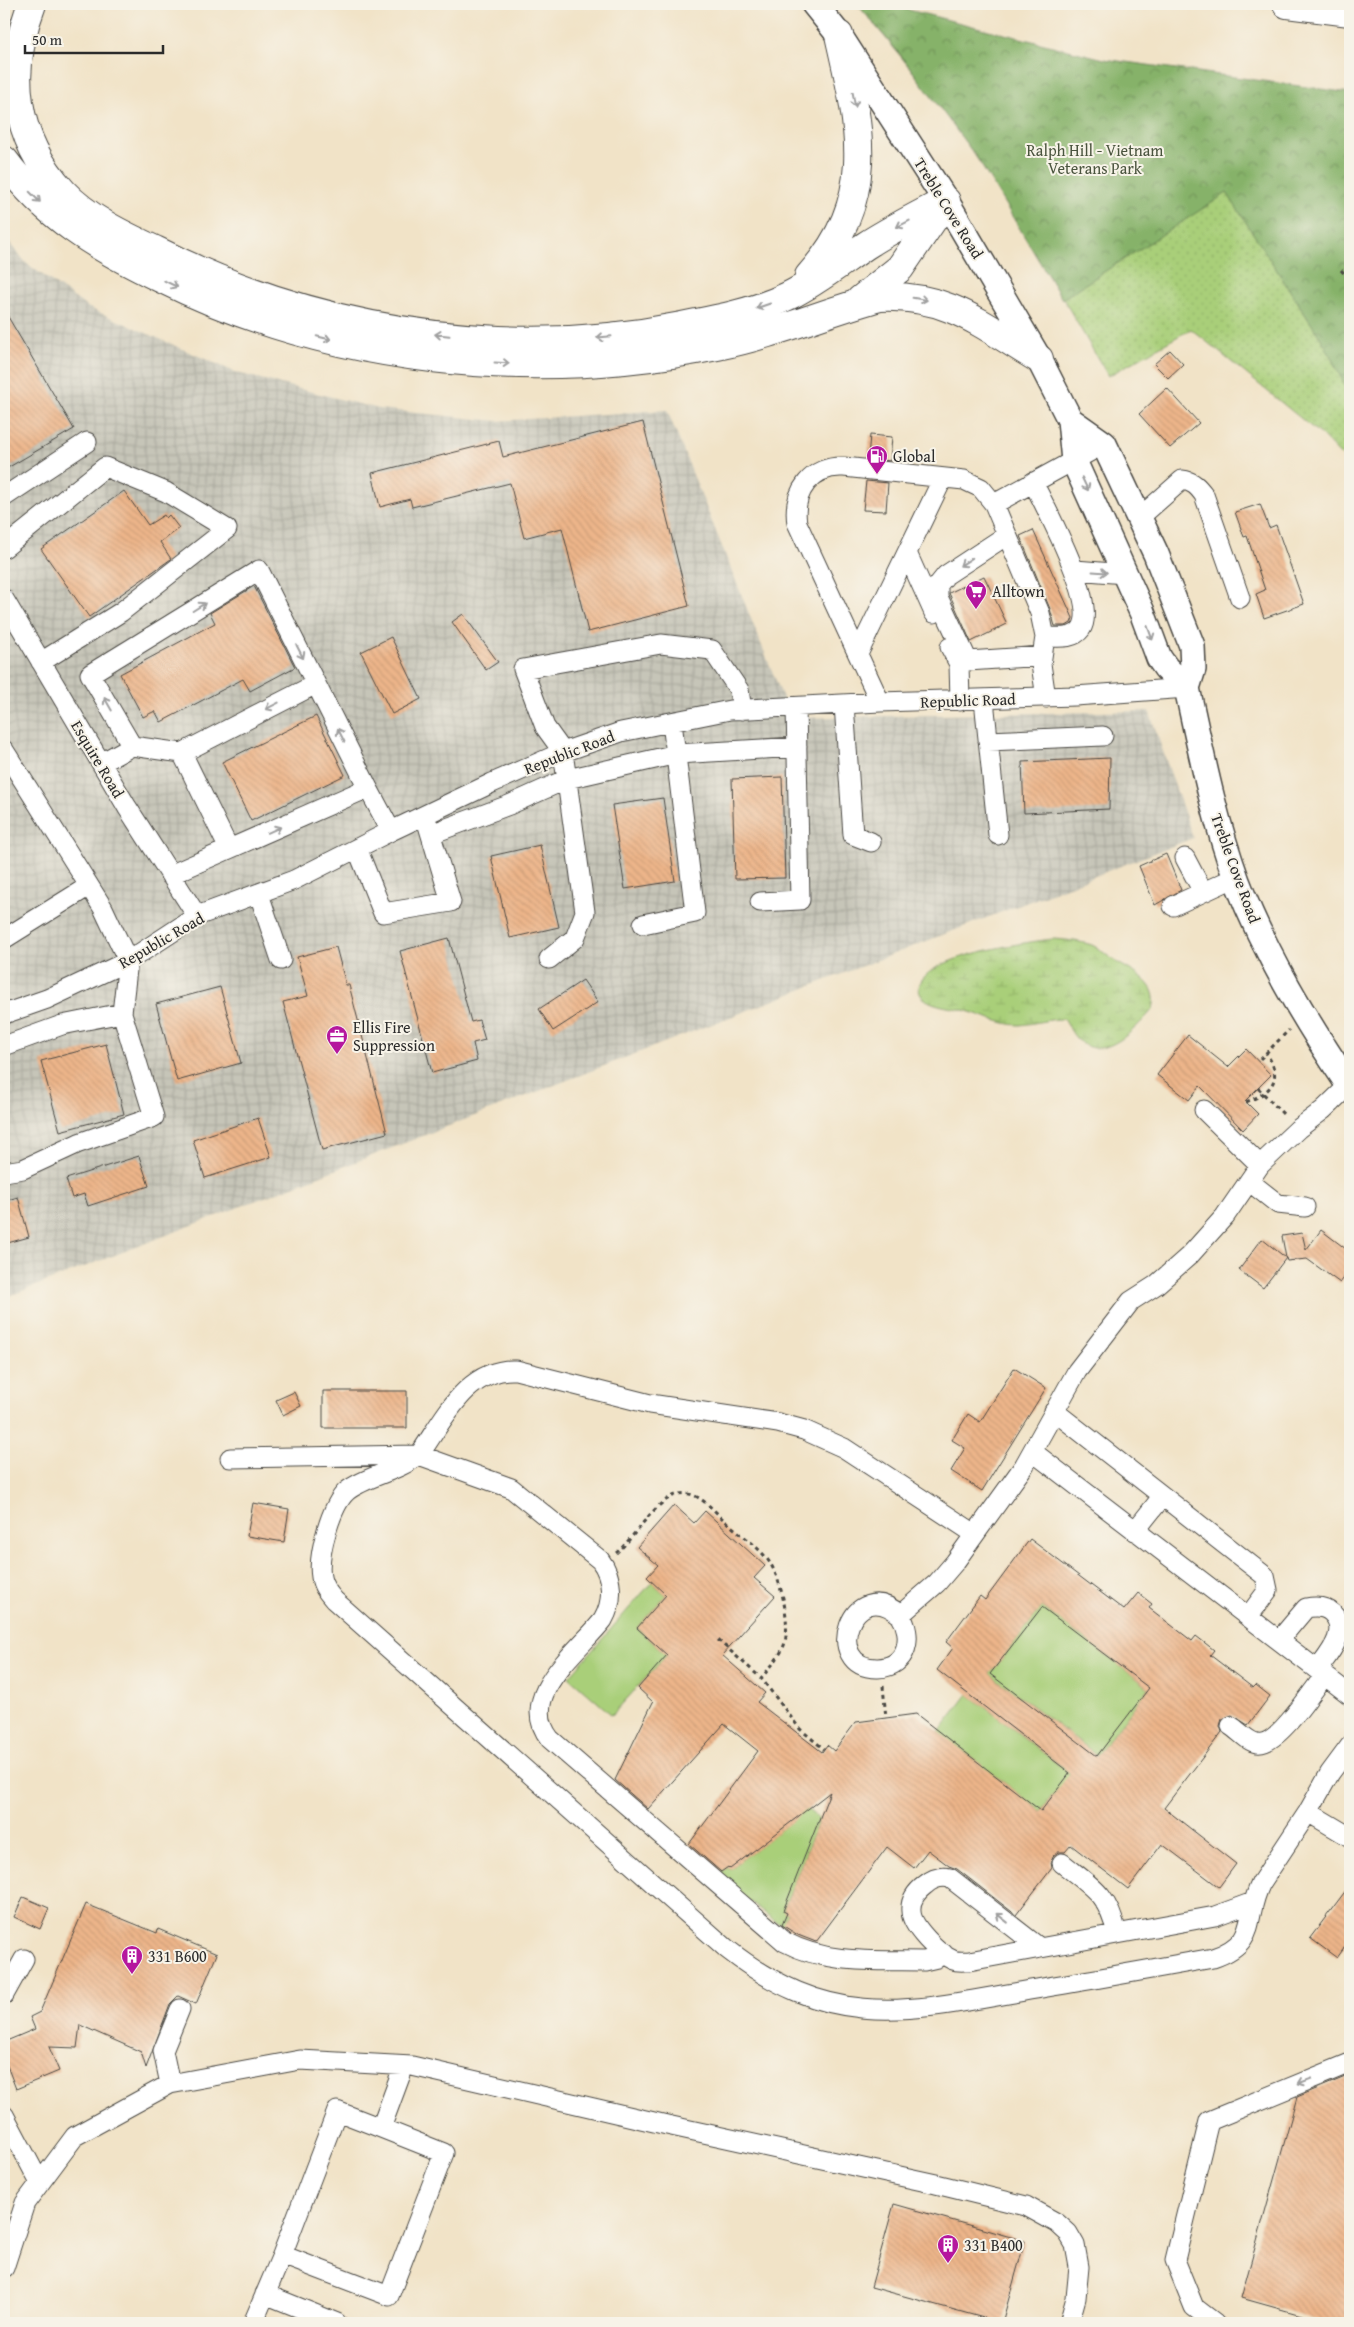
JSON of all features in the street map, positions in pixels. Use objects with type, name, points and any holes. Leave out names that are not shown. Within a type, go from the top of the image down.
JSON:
[{"type":"highway","points":[[32,4],[21,33],[17,53],[18,96],[30,143],[46,171],[74,202],[113,228],[223,282],[335,318],[401,330],[497,340],[573,340],[628,335],[737,314],[790,295],[889,231],[946,201]]},
{"type":"highway","points":[[1287,4],[1350,12]]},
{"type":"highway","points":[[790,295],[812,272],[838,236],[845,222],[857,185],[860,150],[858,121],[839,35]]},
{"type":"highway","points":[[4,160],[21,182],[45,207],[72,229],[132,265],[178,288],[248,316],[308,334],[367,348],[439,360],[513,364],[564,364],[634,358],[717,346],[787,328],[855,304],[880,297],[893,296],[938,302],[963,313],[1039,359]]},
{"type":"highway","points":[[855,304],[900,268],[946,201]]},
{"type":"main road","name":"Treble Cove Road","points":[[814,4],[839,35],[946,201],[1039,359],[1070,420],[1074,461],[1108,533],[1159,658],[1166,668],[1187,688]]},
{"type":"main road","name":"Treble Cove Road","points":[[1070,420],[1104,444],[1156,554],[1192,646],[1193,669],[1187,688],[1214,805],[1236,877],[1262,937],[1298,1004],[1350,1085]]},
{"type":"main road","points":[[1108,533],[1139,518]]},
{"type":"street","points":[[4,497],[87,442]]},
{"type":"street","points":[[994,504],[1104,444]]},
{"type":"street","points":[[4,548],[105,467],[166,492],[227,529],[121,612],[41,662]]},
{"type":"street","points":[[880,702],[797,522],[796,507],[800,492],[815,475],[836,467],[943,478],[972,484],[984,492],[994,504],[1040,613],[1045,637],[1041,664],[1046,698]]},
{"type":"street","points":[[858,654],[943,478]]},
{"type":"street","points":[[1139,518],[1182,480],[1190,481],[1194,484],[1204,495],[1240,598]]},
{"type":"street","points":[[1034,482],[1075,570],[1086,618],[1082,629],[1075,634],[1065,638],[1045,637]]},
{"type":"street","points":[[960,700],[964,663],[938,597],[938,584],[946,575],[1006,535]]},
{"type":"street","points":[[907,553],[964,663]]},
{"type":"street","points":[[132,746],[90,674],[259,570],[391,831]]},
{"type":"street","points":[[1075,570],[1125,574]]},
{"type":"street","name":"Esquire Road","points":[[4,599],[101,763],[196,916]]},
{"type":"street","points":[[549,960],[575,938],[585,912],[563,752],[545,727],[523,670],[661,644],[712,650],[738,690],[742,710]]},
{"type":"street","points":[[964,663],[1042,656]]},
{"type":"street","points":[[101,763],[132,746],[182,753],[316,684]]},
{"type":"street","name":"Republic Road","points":[[4,1014],[47,999],[128,961],[196,916],[294,880],[391,831],[563,752],[621,732],[742,710],[880,702],[1046,698],[1187,688]]},
{"type":"street","points":[[984,700],[998,836]]},
{"type":"street","points":[[844,704],[853,835],[870,842]]},
{"type":"street","points":[[760,902],[800,900],[796,707]]},
{"type":"street","points":[[643,924],[695,913],[672,722]]},
{"type":"street","points":[[988,741],[1103,736]]},
{"type":"street","points":[[431,834],[509,805],[567,779],[677,754],[797,747]]},
{"type":"street","points":[[4,750],[103,908],[128,961],[122,1013],[154,1117],[79,1144],[23,1169],[4,1172]]},
{"type":"street","points":[[182,753],[229,850]]},
{"type":"street","points":[[170,875],[368,788]]},
{"type":"street","points":[[357,848],[383,913],[451,902],[426,816]]},
{"type":"street","points":[[1185,858],[1203,892]]},
{"type":"street","points":[[1173,906],[1236,877]]},
{"type":"street","points":[[4,940],[90,886]]},
{"type":"street","points":[[259,894],[281,960]]},
{"type":"street","points":[[4,1046],[62,1025],[122,1013]]},
{"type":"street","points":[[900,1614],[944,1577],[1033,1452],[1077,1371],[1131,1301],[1156,1285],[1190,1255],[1210,1234],[1260,1166],[1298,1129],[1323,1110],[1350,1085]]},
{"type":"street","points":[[1204,1110],[1260,1166]]},
{"type":"street","points":[[1250,1182],[1278,1204],[1305,1207]]},
{"type":"street","points":[[974,1534],[844,1448],[804,1430],[778,1423],[650,1404],[516,1370],[494,1371],[474,1382],[460,1397],[419,1454],[399,1468],[351,1488],[338,1501],[332,1514],[320,1562],[321,1579],[328,1594],[362,1627],[727,1948],[776,1982],[812,1997],[854,2008],[900,2011],[933,2007],[1213,1958],[1232,1950],[1244,1938],[1250,1924],[1253,1902],[1260,1883],[1308,1812],[1330,1773],[1350,1746]]},
{"type":"street","points":[[1054,1411],[1265,1576],[1268,1590],[1248,1617]]},
{"type":"street","points":[[1033,1452],[1350,1695]]},
{"type":"street","points":[[230,1458],[419,1454],[511,1488],[568,1533],[602,1563],[607,1573],[611,1591],[608,1612],[596,1629],[550,1681],[541,1696],[540,1719],[550,1740],[785,1942],[814,1955],[846,1960],[924,1961],[936,1958],[943,1953]]},
{"type":"street","points":[[1135,1532],[1162,1497]]},
{"type":"street","points":[[870,1606],[887,1606],[900,1614],[909,1634],[907,1647],[894,1663],[882,1668],[867,1666],[853,1656],[846,1640],[846,1628],[858,1611],[870,1606]]},
{"type":"street","points":[[1231,1726],[1255,1743],[1266,1743],[1282,1730],[1321,1672],[1340,1633],[1338,1621],[1330,1611],[1318,1607],[1306,1608],[1280,1640]]},
{"type":"street","points":[[1308,1812],[1350,1837]]},
{"type":"street","points":[[1062,1863],[1104,1898],[1111,1911],[1117,1934]]},
{"type":"street","points":[[1040,1948],[955,1881],[942,1877],[930,1881],[912,1900],[911,1911],[920,1930],[951,1959],[964,1961],[1040,1948],[1215,1916],[1253,1902]]},
{"type":"street","points":[[4,1995],[24,1959]]},
{"type":"street","points":[[170,2084],[163,2051],[180,2009]]},
{"type":"street","points":[[4,2268],[25,2203],[75,2136],[170,2084],[300,2060],[412,2066],[1026,2206],[1057,2223],[1068,2233],[1075,2245],[1079,2267],[1076,2298],[1069,2323]]},
{"type":"street","points":[[1215,2323],[1210,2322],[1194,2307],[1175,2260],[1209,2121],[1350,2064]]},
{"type":"street","points":[[381,2128],[404,2066]]},
{"type":"street","points":[[253,2323],[282,2255],[337,2111],[444,2153],[389,2296],[282,2255]]},
{"type":"street","points":[[4,2115],[40,2183]]},
{"type":"street","points":[[265,2294],[337,2323]]},
{"type":"path","points":[[1341,270],[1350,280]]},
{"type":"path","points":[[1260,1059],[1290,1029]]},
{"type":"path","points":[[1246,1102],[1264,1095],[1276,1075],[1266,1053]]},
{"type":"path","points":[[1258,1088],[1298,1129]]},
{"type":"path","points":[[602,1563],[620,1550],[657,1508],[671,1497],[689,1494],[704,1501],[765,1557],[780,1584],[786,1622],[786,1637],[780,1654],[761,1678]]},
{"type":"path","points":[[718,1640],[761,1678],[800,1729],[824,1749]]},
{"type":"path","points":[[882,1668],[886,1718]]},
{"type":"shaded area","points":[[4,235],[26,263],[87,307],[237,373],[379,409],[497,421],[667,410],[791,718],[1149,711],[1193,838],[4,1298]]},
{"type":"green space","name":"Ralph Hill - Vietnam Veterans Park","points":[[857,4],[1350,121],[1350,465],[1320,434],[1191,329],[1108,376],[1028,238],[976,157],[919,79]]},
{"type":"green space","name":"Ralph Hill - Vietnam Veterans Park","points":[[857,4],[885,4],[1104,59],[1350,93],[1350,396],[1325,345],[1227,193],[1062,299],[977,158],[899,53]]},
{"type":"green space","points":[[1053,939],[1092,945],[1135,973],[1148,984],[1152,991],[1154,999],[1153,1009],[1137,1026],[1118,1041],[1108,1046],[1097,1048],[1087,1046],[1077,1039],[1064,1019],[1019,1025],[1012,1024],[934,1004],[923,998],[920,993],[919,988],[924,977],[937,967],[956,959],[1000,947]]},
{"type":"green space","points":[[652,1582],[666,1595],[637,1628],[667,1655],[612,1715],[569,1677]]},
{"type":"green space","points":[[1042,1607],[1149,1688],[1097,1755],[990,1674]]},
{"type":"green space","points":[[968,1694],[1078,1780],[1055,1792],[1041,1811],[939,1732]]},
{"type":"green space","points":[[807,1809],[819,1819],[783,1910],[787,1913],[782,1926],[716,1876],[728,1867],[730,1869]]},
{"type":"building","points":[[4,310],[74,429],[4,470]]},
{"type":"building","points":[[1170,350],[1183,364],[1168,378],[1154,364]]},
{"type":"building","points":[[1167,388],[1199,423],[1170,448],[1139,414]]},
{"type":"building","points":[[643,422],[689,606],[588,632],[562,528],[524,538],[510,483],[412,507],[410,499],[380,507],[372,473],[499,441],[503,457]]},
{"type":"building","points":[[870,435],[892,437],[890,461],[868,458]]},
{"type":"building","points":[[866,481],[888,483],[886,511],[863,510]]},
{"type":"building","points":[[124,491],[148,525],[164,515],[166,518],[169,515],[179,528],[160,542],[171,559],[89,617],[41,549]]},
{"type":"building","points":[[1260,504],[1269,528],[1276,525],[1304,604],[1264,618],[1256,594],[1265,590],[1247,536],[1244,537],[1235,512]]},
{"type":"building","points":[[1033,530],[1073,618],[1071,623],[1066,626],[1055,626],[1050,609],[1020,536]]},
{"type":"building","name":"Alltown","points":[[984,576],[1007,624],[971,642],[949,593]]},
{"type":"building","points":[[254,586],[295,667],[250,691],[243,679],[161,722],[155,711],[143,717],[120,674],[215,623],[210,613]]},
{"type":"building","points":[[463,614],[498,662],[486,670],[452,622]]},
{"type":"building","points":[[391,637],[421,699],[392,714],[361,652]]},
{"type":"building","points":[[316,716],[345,775],[251,821],[222,762]]},
{"type":"building","points":[[1110,758],[1109,809],[1024,813],[1022,762]]},
{"type":"building","points":[[782,777],[785,878],[735,879],[732,779]]},
{"type":"building","points":[[663,798],[675,881],[625,889],[612,805]]},
{"type":"building","points":[[540,845],[559,927],[510,938],[491,856]]},
{"type":"building","points":[[1166,854],[1181,890],[1155,905],[1139,866]]},
{"type":"building","points":[[449,938],[471,1022],[479,1020],[485,1040],[473,1043],[477,1061],[432,1073],[400,951]]},
{"type":"building","points":[[336,947],[346,985],[349,985],[387,1133],[322,1150],[283,1002],[308,996],[297,957]]},
{"type":"building","points":[[583,980],[598,1002],[553,1031],[539,1009]]},
{"type":"building","points":[[220,987],[241,1063],[177,1081],[156,1004]]},
{"type":"building","points":[[1188,1035],[1228,1067],[1246,1049],[1271,1075],[1245,1101],[1258,1114],[1243,1130],[1200,1086],[1189,1100],[1157,1075]]},
{"type":"building","points":[[106,1044],[124,1114],[60,1131],[41,1061]]},
{"type":"building","points":[[258,1118],[271,1157],[205,1178],[193,1140]]},
{"type":"building","points":[[139,1156],[149,1186],[88,1206],[84,1194],[72,1198],[66,1179]]},
{"type":"building","points":[[18,1197],[29,1237],[4,1244],[4,1201]]},
{"type":"building","points":[[1321,1230],[1350,1252],[1350,1270],[1340,1283],[1307,1259],[1287,1261],[1282,1236],[1302,1233],[1306,1250]]},
{"type":"building","points":[[1262,1239],[1286,1258],[1263,1288],[1239,1270]]},
{"type":"building","points":[[1014,1368],[1046,1388],[982,1491],[951,1471],[965,1448],[952,1440],[968,1414],[980,1422]]},
{"type":"building","points":[[323,1391],[407,1391],[407,1428],[323,1428]]},
{"type":"building","points":[[294,1392],[301,1406],[283,1415],[276,1400]]},
{"type":"building","points":[[253,1503],[289,1509],[284,1542],[247,1536]]},
{"type":"building","points":[[674,1505],[694,1523],[705,1511],[765,1566],[754,1578],[775,1596],[722,1655],[765,1693],[757,1702],[822,1752],[827,1745],[834,1751],[856,1722],[916,1714],[1041,1811],[1070,1773],[937,1670],[953,1648],[946,1642],[980,1596],[985,1600],[1030,1539],[1124,1610],[1138,1593],[1152,1604],[1149,1608],[1192,1641],[1196,1636],[1214,1650],[1210,1655],[1253,1688],[1256,1685],[1270,1696],[1248,1725],[1232,1715],[1222,1719],[1220,1726],[1222,1732],[1164,1808],[1236,1864],[1219,1887],[1162,1844],[1128,1889],[1071,1845],[1065,1852],[1058,1852],[1053,1856],[1052,1868],[1016,1915],[957,1869],[949,1866],[928,1850],[914,1868],[887,1847],[816,1942],[798,1935],[782,1925],[787,1913],[783,1911],[830,1792],[730,1869],[728,1867],[721,1872],[689,1844],[758,1751],[724,1724],[648,1809],[615,1780],[653,1702],[638,1688],[667,1655],[637,1628],[666,1595],[647,1577],[658,1565],[637,1547]],"holes":[[[1042,1607],[1149,1688],[1097,1756],[990,1674]]]},
{"type":"building","points":[[1350,1885],[1350,1940],[1337,1958],[1310,1938]]},
{"type":"building","points":[[23,1897],[49,1908],[40,1929],[14,1917]]},
{"type":"building","name":"331 B600","points":[[86,1904],[157,1933],[158,1929],[217,1954],[196,2004],[178,1996],[170,2004],[146,2068],[141,2052],[80,2025],[77,2048],[49,2047],[59,2071],[16,2089],[4,2058],[4,2042],[35,2029],[30,2017],[40,2012]]},
{"type":"building","points":[[1350,2075],[1350,2323],[1330,2323],[1241,2298],[1297,2097]]},
{"type":"building","name":"331 B400","points":[[894,2204],[1025,2241],[1002,2323],[871,2287]]},
{"type":"place","name":"Global","points":[[877,475]]},
{"type":"place","name":"Alltown","points":[[976,610]]},
{"type":"place","name":"Ellis Fire Suppression","points":[[337,1055]]},
{"type":"place","name":"331 B600","points":[[132,1975]]},
{"type":"place","name":"331 B400","points":[[948,2264]]}]
